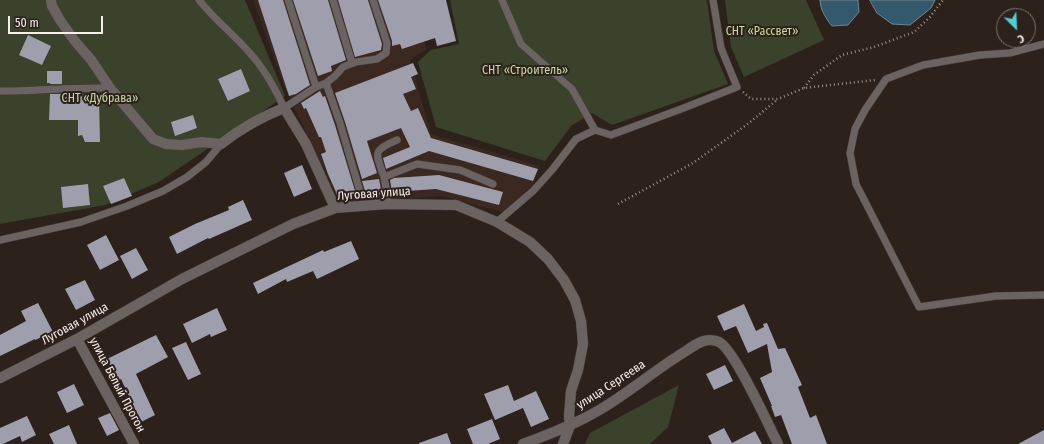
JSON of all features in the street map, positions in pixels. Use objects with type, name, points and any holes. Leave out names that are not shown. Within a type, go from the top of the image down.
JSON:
[{"type":"street","points":[[51,0],[52,6],[60,20],[74,40],[92,61],[110,88],[153,139],[166,144],[182,145],[202,142],[221,144],[236,132],[262,117],[284,108],[306,144],[335,208]]},
{"type":"street","name":"Луговая улица","points":[[0,378],[77,338],[189,276],[293,224],[335,208],[387,204],[456,205],[497,222],[530,242],[548,260],[564,280],[574,300],[581,321],[583,344],[578,370],[571,391],[569,416],[570,426]]},
{"type":"street","name":"улица Белый Прогон","points":[[77,338],[134,444]]},
{"type":"street","name":"улица Сергеева","points":[[523,444],[570,426],[601,409],[678,356],[700,342],[710,339],[720,342],[731,354],[778,444]]},
{"type":"street","points":[[563,444],[570,426]]},
{"type":"lane","points":[[199,0],[209,13],[248,51],[270,80],[284,108],[316,87],[326,83],[343,67],[352,63],[377,59],[386,53],[387,43],[373,0]]},
{"type":"lane","points":[[288,0],[316,87]]},
{"type":"lane","points":[[333,0],[352,63]]},
{"type":"lane","points":[[502,0],[521,44],[572,89],[595,130]]},
{"type":"lane","points":[[497,222],[533,191],[552,170],[576,139],[595,130],[611,135],[737,87],[721,48],[713,0]]},
{"type":"lane","points":[[1044,44],[1010,53],[980,55],[923,66],[886,79],[865,110],[855,129],[850,153],[856,184],[919,307],[996,296],[1044,295]]},
{"type":"lane","points":[[326,83],[340,123],[361,195]]},
{"type":"lane","points":[[0,91],[26,91],[85,87],[110,88]]},
{"type":"lane","points":[[387,204],[387,193],[384,177],[377,158],[378,150],[382,146],[397,140]]},
{"type":"lane","points":[[0,240],[81,222],[127,206],[163,191],[187,177],[206,162],[221,144]]},
{"type":"lane","points":[[384,177],[417,164],[460,170],[493,184]]},
{"type":"path","points":[[804,88],[814,75],[842,55],[874,47],[914,32],[930,17],[943,0]]},
{"type":"path","points":[[618,204],[693,163],[749,123],[778,99],[804,88],[846,82],[886,79]]},
{"type":"path","points":[[737,87],[750,98],[778,99]]},
{"type":"shaded area","points":[[253,0],[443,0],[419,11],[426,49],[410,60],[431,134],[540,166],[533,184],[505,213],[442,196],[340,203],[285,88]]},
{"type":"green space","name":"СНТ «Дубрава»","points":[[0,0],[245,0],[285,96],[159,182],[105,205],[0,224]]},
{"type":"green space","name":"СНТ «Строитель»","points":[[450,0],[707,0],[714,51],[728,84],[612,125],[592,113],[571,126],[545,161],[436,127],[418,62],[431,50],[459,44]]},
{"type":"green space","name":"СНТ «Рассвет»","points":[[725,0],[806,0],[824,40],[744,77],[731,47]]},
{"type":"green space","points":[[679,385],[668,427],[650,444],[585,444],[590,433]]},
{"type":"water","points":[[820,0],[858,0],[859,12],[848,25],[832,26],[824,14]]},
{"type":"water","points":[[870,0],[935,0],[931,8],[910,25],[892,24],[877,13]]},
{"type":"building","points":[[258,0],[283,0],[310,85],[296,94],[289,96]]},
{"type":"building","points":[[293,0],[328,0],[346,60],[331,66],[332,71],[318,76]]},
{"type":"building","points":[[338,0],[368,0],[382,44],[381,50],[355,57]]},
{"type":"building","points":[[378,0],[446,0],[456,41],[437,46],[435,38],[402,49],[400,44],[392,46],[392,41]]},
{"type":"building","points":[[28,35],[51,46],[42,65],[19,55]]},
{"type":"building","points":[[413,63],[418,74],[411,77],[416,89],[403,94],[411,111],[418,108],[431,138],[538,169],[533,181],[429,151],[386,169],[383,158],[410,147],[401,128],[367,141],[377,173],[362,179],[335,93]]},
{"type":"building","points":[[241,69],[250,91],[228,101],[218,79]]},
{"type":"building","points":[[47,71],[62,71],[62,84],[47,83]]},
{"type":"building","points":[[320,91],[323,97],[325,96],[356,194],[339,199],[321,154],[326,152],[321,137],[319,137],[306,108],[304,109],[301,103]]},
{"type":"building","points":[[50,94],[65,94],[65,97],[99,96],[100,142],[85,142],[82,135],[78,136],[78,120],[49,120]]},
{"type":"building","points":[[193,115],[197,128],[175,136],[171,122]]},
{"type":"building","points":[[302,165],[312,189],[294,197],[284,173]]},
{"type":"building","points":[[439,175],[503,192],[499,205],[436,189],[392,192],[390,180],[394,178]]},
{"type":"building","points":[[124,178],[132,196],[111,204],[103,186]]},
{"type":"building","points":[[379,179],[382,194],[370,197],[368,191],[365,191],[362,181]]},
{"type":"building","points":[[88,184],[90,205],[63,208],[61,187]]},
{"type":"building","points":[[243,200],[252,220],[209,239],[208,238],[177,254],[169,237],[229,210],[228,207]]},
{"type":"building","points":[[106,235],[119,260],[100,270],[87,245]]},
{"type":"building","points":[[351,241],[359,259],[317,279],[313,271],[287,282],[286,279],[258,294],[253,283],[323,250],[324,252]]},
{"type":"building","points":[[136,248],[148,270],[132,279],[120,256]]},
{"type":"building","points":[[85,280],[95,300],[76,310],[65,289]]},
{"type":"building","points":[[38,303],[53,332],[0,356],[0,335],[26,321],[21,311]]},
{"type":"building","points":[[744,304],[756,331],[764,327],[763,324],[767,323],[778,349],[785,348],[802,385],[798,387],[810,418],[816,415],[827,444],[792,444],[781,415],[775,417],[760,378],[772,372],[767,344],[748,353],[736,326],[724,331],[717,316]]},
{"type":"building","points":[[217,308],[227,330],[211,337],[210,334],[192,343],[183,324]]},
{"type":"building","points":[[156,335],[168,357],[136,374],[155,415],[141,422],[121,379],[118,381],[107,359]]},
{"type":"building","points":[[186,342],[201,374],[188,380],[172,348]]},
{"type":"building","points":[[725,365],[733,381],[714,390],[706,374]]},
{"type":"building","points":[[74,384],[84,405],[67,413],[57,392]]},
{"type":"building","points":[[508,385],[514,401],[536,391],[549,419],[531,427],[523,408],[495,420],[484,394]]},
{"type":"building","points":[[110,413],[119,430],[107,436],[98,418]]},
{"type":"building","points":[[27,416],[36,435],[22,442],[20,436],[0,444],[0,428]]},
{"type":"building","points":[[492,419],[500,439],[488,444],[473,444],[467,429]]},
{"type":"building","points":[[69,425],[77,444],[54,444],[49,434]]},
{"type":"building","points":[[724,428],[732,443],[755,431],[762,444],[712,444],[708,436]]},
{"type":"building","points":[[1044,430],[1044,444],[1018,444]]},
{"type":"building","points":[[447,433],[451,444],[419,444],[419,443]]}]
